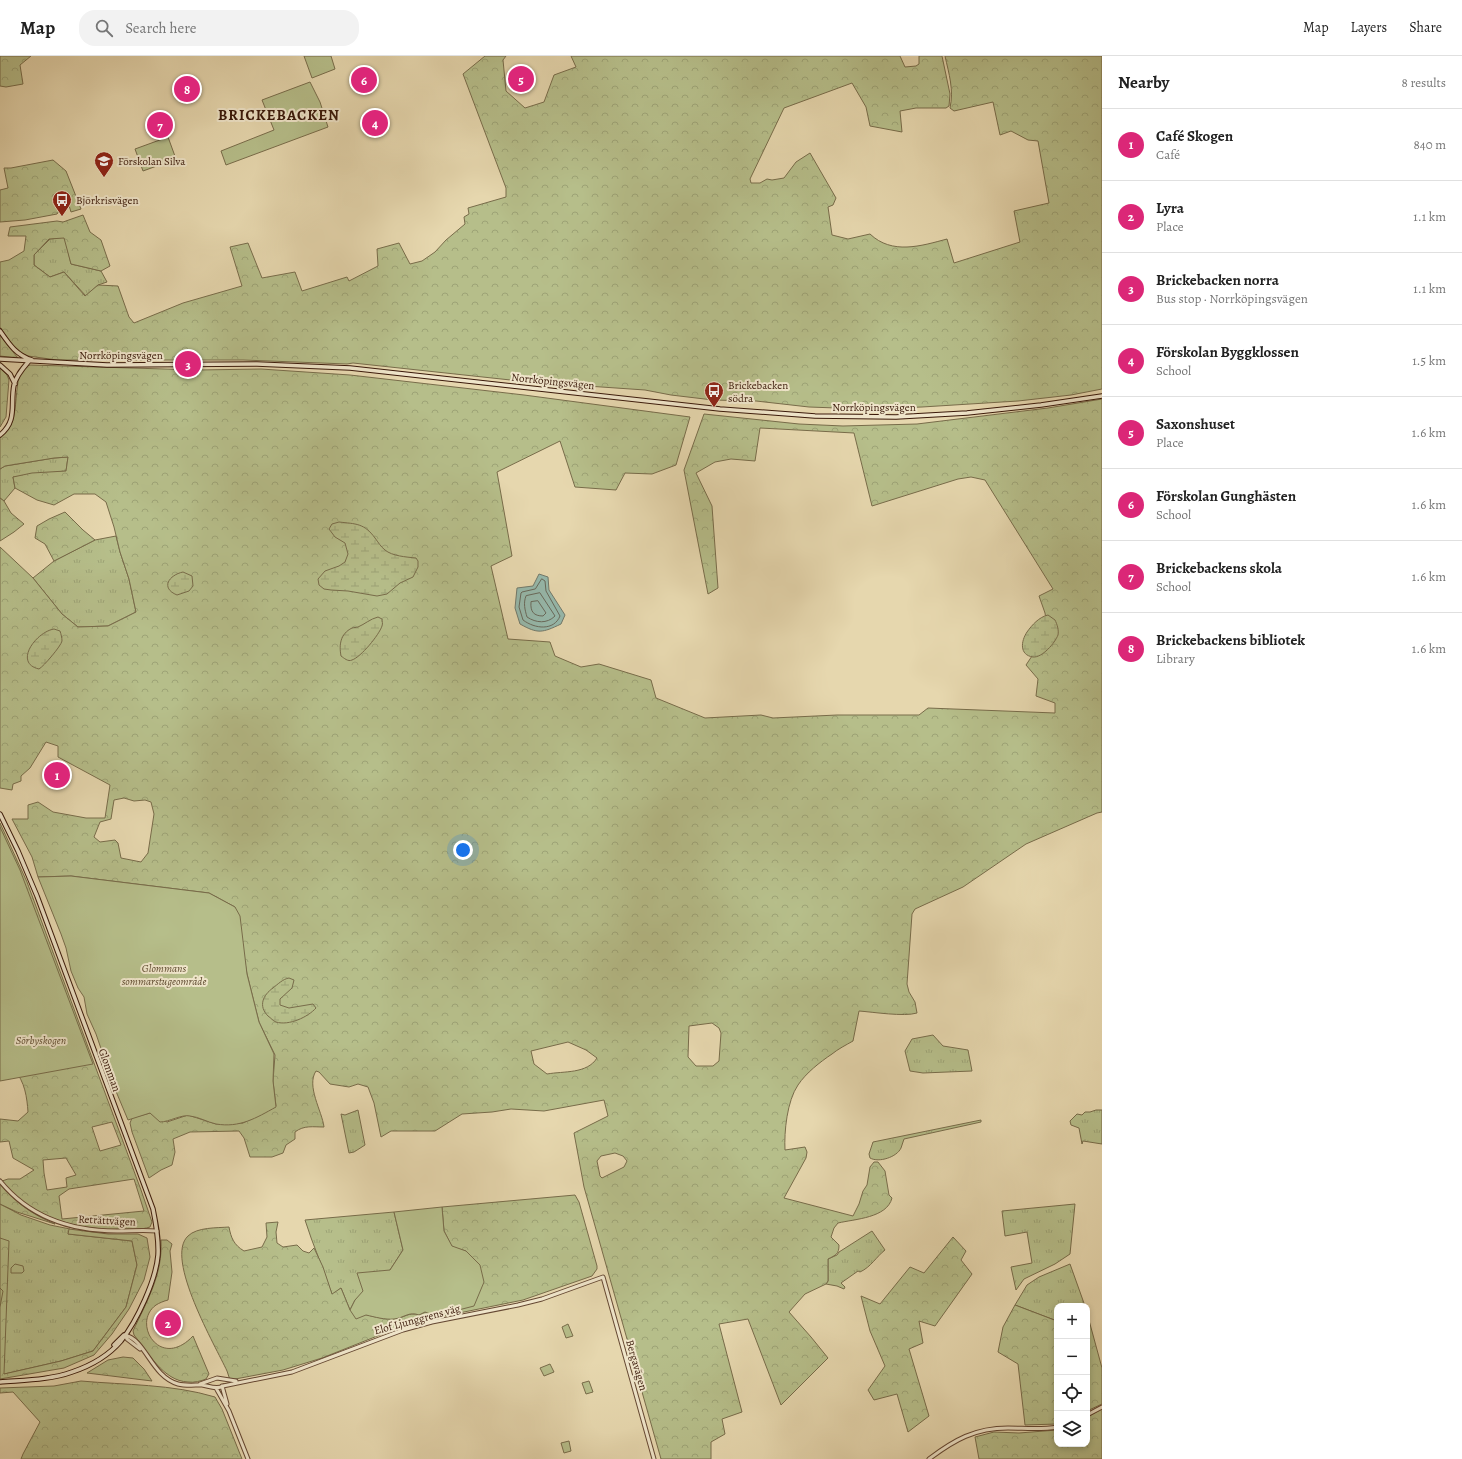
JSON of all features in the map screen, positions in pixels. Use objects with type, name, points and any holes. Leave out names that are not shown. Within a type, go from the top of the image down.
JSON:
[{"type":"main road","points":[[0,331],[17,353],[23,357],[36,361]]},
{"type":"main road","name":"Norrköpingsvägen","points":[[0,359],[107,365],[257,364],[343,368],[486,382],[720,409],[815,416],[896,416],[967,413],[1041,406],[1102,396]]},
{"type":"main road","points":[[0,435],[11,421],[15,384],[22,369],[29,361]]},
{"type":"main road","points":[[0,365],[10,374],[15,384]]},
{"type":"main road","name":"Glomman","points":[[0,814],[18,851],[36,896],[153,1209],[157,1231],[158,1255],[151,1286],[125,1335],[98,1359],[71,1372],[50,1378],[0,1382]]},
{"type":"street","name":"Reträttvägen","points":[[0,1181],[12,1194],[30,1209],[58,1223],[104,1231],[157,1231]]},
{"type":"street","name":"Elof Ljunggrens väg","points":[[222,1386],[292,1372],[403,1330],[432,1322],[542,1299],[602,1277]]},
{"type":"street","name":"Bergavägen","points":[[602,1277],[654,1459]]},
{"type":"street","points":[[125,1335],[130,1336],[137,1342],[155,1368],[169,1381],[184,1386],[197,1385],[219,1388],[222,1386]]},
{"type":"street","points":[[197,1385],[217,1378],[222,1380],[222,1386],[229,1411],[248,1459]]},
{"type":"street","points":[[214,1380],[213,1384],[229,1411]]},
{"type":"street","name":"Elof Ljunggrens väg","points":[[222,1380],[238,1382]]},
{"type":"street","points":[[1090,1413],[1102,1407]]},
{"type":"street","points":[[929,1459],[953,1442],[969,1434],[998,1428],[1054,1427]]},
{"type":"green space","points":[[0,56],[31,56],[20,65],[23,84],[6,87],[0,86]]},
{"type":"green space","points":[[304,56],[331,56],[335,69],[312,78]]},
{"type":"green space","points":[[485,56],[506,56],[503,60],[506,91],[525,108],[544,102],[554,75],[576,67],[571,56],[900,56],[905,67],[916,66],[919,64],[919,56],[942,56],[950,94],[949,106],[946,108],[916,108],[900,111],[902,132],[870,126],[866,107],[852,83],[784,108],[750,179],[751,183],[760,183],[767,179],[772,180],[784,178],[796,162],[810,153],[836,198],[833,205],[828,207],[832,235],[848,239],[870,234],[879,241],[897,247],[917,246],[947,239],[954,263],[1020,242],[1014,211],[1049,203],[1038,141],[1028,140],[1011,131],[1000,135],[993,102],[954,111],[950,108],[951,88],[945,56],[1102,56],[1102,389],[1071,395],[1018,401],[922,407],[864,409],[809,407],[756,401],[713,400],[645,390],[529,382],[353,363],[243,360],[57,360],[23,354],[14,347],[0,327],[0,262],[9,260],[24,251],[26,236],[8,236],[10,227],[57,221],[63,222],[83,215],[90,232],[101,240],[110,266],[101,271],[71,264],[64,238],[49,239],[34,255],[34,265],[50,277],[64,272],[85,296],[98,285],[118,286],[129,317],[134,323],[183,303],[242,286],[230,247],[248,243],[262,278],[295,272],[302,291],[347,277],[349,281],[378,266],[377,249],[399,243],[410,264],[422,261],[435,252],[446,240],[465,224],[464,217],[469,214],[468,208],[506,197],[506,188],[463,74]]},
{"type":"green space","points":[[310,82],[320,102],[328,127],[226,165],[221,151],[274,130],[262,100]]},
{"type":"green space","points":[[168,137],[176,159],[143,171],[135,149]]},
{"type":"green space","points":[[53,160],[66,171],[81,209],[71,212],[67,199],[57,214],[25,220],[0,222],[0,190],[8,188],[4,168]]},
{"type":"green space","points":[[65,237],[71,264],[101,271],[107,282],[98,285],[86,296],[64,272],[50,277],[34,265],[34,255],[50,239]]},
{"type":"green space","points":[[0,335],[9,347],[18,358],[0,356]]},
{"type":"green space","points":[[30,365],[198,370],[261,369],[350,375],[524,395],[690,417],[676,465],[652,474],[625,473],[616,490],[575,487],[560,441],[497,472],[512,556],[491,566],[508,639],[550,642],[555,656],[581,667],[599,664],[651,680],[656,698],[705,718],[761,715],[773,718],[837,715],[919,715],[928,708],[1055,713],[1055,703],[1036,696],[1038,679],[1026,665],[1048,632],[1045,613],[1039,596],[1053,589],[985,480],[971,477],[958,479],[872,506],[854,433],[760,428],[755,461],[731,459],[715,462],[696,473],[712,506],[718,588],[708,594],[684,470],[704,414],[799,424],[843,426],[917,424],[1048,408],[1102,399],[1102,812],[1026,844],[963,887],[915,909],[912,914],[907,984],[909,992],[915,1002],[917,1013],[897,1014],[859,1011],[853,1041],[837,1050],[818,1064],[798,1085],[791,1099],[787,1117],[785,1150],[805,1147],[807,1152],[806,1158],[784,1198],[853,1216],[867,1185],[870,1167],[874,1162],[878,1162],[885,1171],[889,1195],[892,1198],[889,1205],[877,1214],[861,1219],[838,1223],[834,1228],[831,1237],[839,1245],[839,1248],[836,1254],[828,1259],[828,1281],[826,1284],[805,1294],[789,1312],[828,1358],[781,1405],[748,1319],[719,1324],[742,1412],[722,1419],[725,1434],[711,1442],[711,1459],[661,1459],[584,1187],[574,1133],[608,1116],[604,1100],[544,1111],[511,1109],[462,1114],[435,1131],[391,1131],[381,1137],[374,1103],[368,1087],[358,1084],[349,1087],[330,1084],[319,1072],[316,1071],[313,1077],[314,1091],[324,1127],[309,1127],[298,1130],[295,1132],[295,1139],[286,1145],[283,1153],[272,1157],[250,1157],[244,1138],[239,1131],[190,1132],[173,1139],[175,1152],[172,1165],[149,1178],[132,1132],[130,1123],[132,1118],[150,1113],[167,1122],[188,1115],[216,1124],[243,1123],[276,1106],[273,1081],[275,1055],[259,1022],[247,974],[235,907],[209,893],[71,876],[38,877],[32,857],[12,819],[28,819],[28,805],[38,802],[53,812],[86,818],[105,818],[110,785],[58,757],[58,746],[46,742],[30,768],[21,776],[21,781],[13,784],[12,790],[0,788],[0,547],[33,578],[62,614],[78,627],[108,626],[136,612],[129,579],[106,502],[95,494],[74,494],[54,505],[37,500],[15,488],[13,477],[32,473],[66,471],[68,457],[5,466],[0,469],[0,437],[8,430],[12,421],[15,410],[19,377],[23,369]],"holes":[[[124,798],[134,801],[145,800],[151,802],[154,814],[148,853],[141,862],[121,858],[118,843],[115,840],[100,842],[94,837],[100,822],[111,819],[114,800]],[[712,1023],[719,1028],[721,1033],[719,1061],[713,1066],[696,1066],[688,1057],[689,1026]],[[568,1042],[586,1050],[597,1058],[587,1067],[575,1071],[547,1074],[534,1064],[531,1051]],[[615,1153],[623,1156],[627,1161],[624,1167],[602,1178],[600,1176],[597,1161],[601,1156]]]},
{"type":"green space","points":[[0,368],[7,375],[9,380],[6,417],[0,427]]},
{"type":"green space","points":[[68,457],[66,471],[13,477],[15,488],[4,501],[0,498],[0,469],[5,466]]},
{"type":"green space","points":[[0,498],[4,501],[11,513],[24,524],[0,541]]},
{"type":"green space","points":[[65,512],[95,540],[54,561],[45,544],[35,538],[37,526]]},
{"type":"green space","points":[[339,522],[359,525],[367,529],[382,547],[391,554],[416,558],[418,561],[418,567],[413,577],[400,583],[387,594],[377,596],[324,589],[319,585],[318,579],[325,571],[345,562],[348,554],[345,543],[335,537],[329,529],[332,524]]},
{"type":"green space","points":[[116,536],[129,579],[136,612],[108,626],[78,627],[62,614],[33,578],[54,561],[95,540]]},
{"type":"green space","points":[[183,572],[192,576],[193,586],[189,591],[177,595],[169,589],[168,582],[174,576]]},
{"type":"green space","points":[[1048,615],[1055,620],[1058,635],[1051,646],[1044,653],[1037,657],[1028,656],[1023,651],[1023,639],[1029,629],[1036,622]]},
{"type":"green space","points":[[378,617],[382,619],[382,626],[365,650],[356,658],[351,660],[346,660],[341,656],[340,644],[345,633],[352,628],[358,627]]},
{"type":"green space","points":[[54,629],[60,631],[62,640],[61,644],[45,664],[39,669],[31,666],[28,661],[28,654],[34,641],[47,631]]},
{"type":"green space","name":"Sörbyskogen","points":[[0,823],[27,882],[141,1190],[152,1222],[150,1227],[143,1229],[106,1229],[89,1228],[72,1224],[56,1220],[41,1213],[13,1194],[2,1181],[8,1179],[20,1179],[34,1170],[13,1158],[9,1141],[0,1142],[0,1119],[18,1121],[28,1112],[28,1107],[25,1090],[18,1074],[13,1069],[0,1063]],"holes":[[[112,1122],[121,1145],[100,1151],[92,1127]],[[66,1158],[76,1175],[66,1178],[67,1187],[47,1190],[43,1160]],[[134,1179],[144,1211],[62,1219],[59,1196],[69,1189]]]},
{"type":"green space","points":[[0,827],[20,870],[93,1064],[0,1081]]},
{"type":"green space","name":"Glommans sommarstugeområde","points":[[71,876],[209,893],[235,907],[240,916],[247,974],[259,1022],[274,1054],[273,1081],[276,1107],[248,1121],[233,1125],[216,1124],[197,1117],[187,1116],[160,1122],[150,1113],[128,1120],[87,1014],[84,997],[78,988],[71,971],[61,934],[38,877]]},
{"type":"green space","points":[[289,978],[294,980],[292,988],[280,999],[280,1005],[289,1008],[313,1004],[316,1008],[308,1015],[298,1020],[287,1023],[276,1022],[268,1016],[263,1008],[264,997],[283,981]]},
{"type":"green space","points":[[933,1035],[943,1046],[968,1050],[972,1071],[923,1073],[910,1071],[905,1051],[912,1039]]},
{"type":"green space","points":[[358,1110],[365,1145],[354,1152],[349,1153],[341,1114],[345,1115]]},
{"type":"green space","points":[[1102,1110],[1102,1144],[1083,1141],[1082,1144],[1079,1128],[1071,1125],[1070,1121],[1077,1114],[1082,1115],[1085,1112]]},
{"type":"green space","points":[[981,1120],[981,1122],[904,1139],[901,1148],[896,1154],[878,1160],[870,1158],[869,1154],[873,1142]]},
{"type":"green space","points":[[0,1184],[25,1208],[55,1224],[17,1212],[0,1204]]},
{"type":"green space","points":[[575,1195],[579,1202],[597,1266],[597,1269],[592,1276],[523,1300],[410,1323],[322,1358],[283,1370],[230,1380],[194,1303],[182,1263],[182,1247],[188,1236],[192,1233],[207,1228],[229,1227],[234,1241],[244,1251],[262,1247],[267,1237],[266,1223],[278,1222],[276,1232],[277,1243],[283,1247],[297,1245],[303,1251],[309,1253],[314,1248],[323,1267],[332,1294],[341,1288],[350,1310],[375,1317],[391,1319],[412,1314],[419,1315],[425,1312],[435,1316],[466,1251],[452,1247],[444,1231],[442,1207]]},
{"type":"green space","points":[[0,1204],[21,1215],[50,1225],[70,1229],[68,1234],[132,1241],[137,1265],[126,1307],[93,1351],[61,1361],[0,1375]]},
{"type":"green space","points":[[1075,1204],[1070,1254],[1055,1264],[1024,1279],[1016,1290],[1011,1267],[1032,1263],[1027,1232],[1005,1236],[1002,1211]]},
{"type":"green space","points":[[442,1207],[444,1231],[452,1246],[466,1251],[480,1265],[484,1282],[474,1306],[435,1316],[425,1312],[419,1315],[409,1314],[394,1319],[384,1319],[366,1315],[356,1319],[350,1310],[355,1300],[363,1291],[357,1273],[390,1270],[403,1250],[394,1212]]},
{"type":"green space","points":[[394,1212],[403,1250],[390,1270],[355,1300],[350,1310],[341,1288],[332,1295],[305,1220]]},
{"type":"green space","points":[[69,1229],[108,1234],[138,1234],[147,1238],[150,1257],[144,1280],[129,1309],[112,1334],[94,1355],[64,1368],[0,1379],[0,1307],[3,1291],[0,1288],[0,1238],[9,1241],[4,1374],[61,1361],[93,1351],[126,1307],[137,1265],[132,1241],[68,1234]]},
{"type":"green space","points":[[872,1231],[885,1250],[867,1267],[860,1272],[858,1271],[841,1283],[845,1287],[844,1289],[826,1284],[828,1281],[828,1259],[837,1255],[839,1252]]},
{"type":"green space","points":[[953,1237],[966,1251],[961,1260],[972,1274],[935,1326],[919,1321],[923,1343],[909,1349],[929,1416],[908,1432],[897,1394],[874,1400],[868,1390],[885,1366],[870,1331],[861,1296],[880,1304],[910,1267],[924,1273]]},
{"type":"green space","points":[[161,1240],[167,1240],[172,1244],[170,1251],[172,1272],[168,1300],[156,1305],[149,1313],[147,1322],[148,1332],[153,1340],[160,1346],[170,1348],[181,1345],[193,1336],[209,1374],[206,1379],[200,1381],[188,1382],[171,1377],[157,1364],[134,1335],[133,1331],[149,1298],[157,1276],[161,1252]]},
{"type":"green space","points":[[15,1264],[23,1266],[24,1271],[22,1273],[11,1273],[11,1268]]},
{"type":"green space","points":[[1070,1264],[1084,1303],[1054,1303],[1054,1320],[1015,1305],[1027,1285],[1039,1277]]},
{"type":"green space","points":[[1015,1305],[1054,1320],[1054,1424],[1025,1425],[1018,1364],[998,1352],[1003,1327]]},
{"type":"green space","points":[[568,1324],[573,1336],[566,1338],[562,1327]]},
{"type":"green space","points":[[1090,1324],[1102,1368],[1102,1404],[1090,1410]]},
{"type":"green space","points":[[123,1357],[133,1358],[144,1369],[152,1381],[87,1373],[108,1360]]},
{"type":"green space","points":[[550,1364],[554,1372],[544,1376],[540,1368]]},
{"type":"green space","points":[[81,1381],[165,1387],[215,1397],[222,1409],[242,1459],[21,1459],[40,1422],[13,1392],[0,1393],[0,1388],[54,1386]]},
{"type":"green space","points":[[589,1381],[593,1392],[586,1394],[582,1383]]},
{"type":"green space","points":[[1102,1409],[1102,1459],[979,1459],[975,1437],[994,1432],[1019,1433],[1054,1430],[1054,1447],[1090,1447],[1090,1415]]},
{"type":"green space","points":[[569,1441],[571,1451],[564,1453],[561,1443]]},
{"type":"water","points":[[539,574],[548,577],[549,590],[565,615],[561,624],[544,631],[536,631],[520,624],[515,608],[517,588],[533,586]]},
{"type":"place","name":"Saxonshuset","points":[[521,79]]},
{"type":"place","name":"Förskolan Gunghästen","points":[[364,80]]},
{"type":"place","name":"Brickebackens bibliotek","points":[[187,89]]},
{"type":"place","name":"Förskolan Byggklossen","points":[[375,123]]},
{"type":"place","name":"Brickebackens skola","points":[[160,125]]},
{"type":"place","name":"Förskolan Silva","points":[[104,178]]},
{"type":"place","name":"Björkrisvägen","points":[[62,217]]},
{"type":"place","name":"Brickebacken norra","points":[[188,364]]},
{"type":"place","name":"Brickebacken södra","points":[[714,408]]},
{"type":"place","name":"Café Skogen","points":[[57,775]]},
{"type":"place","name":"Lyra","points":[[168,1323]]},
{"type":"district","name":"BRICKEBACKEN","points":[[279,115]]}]
